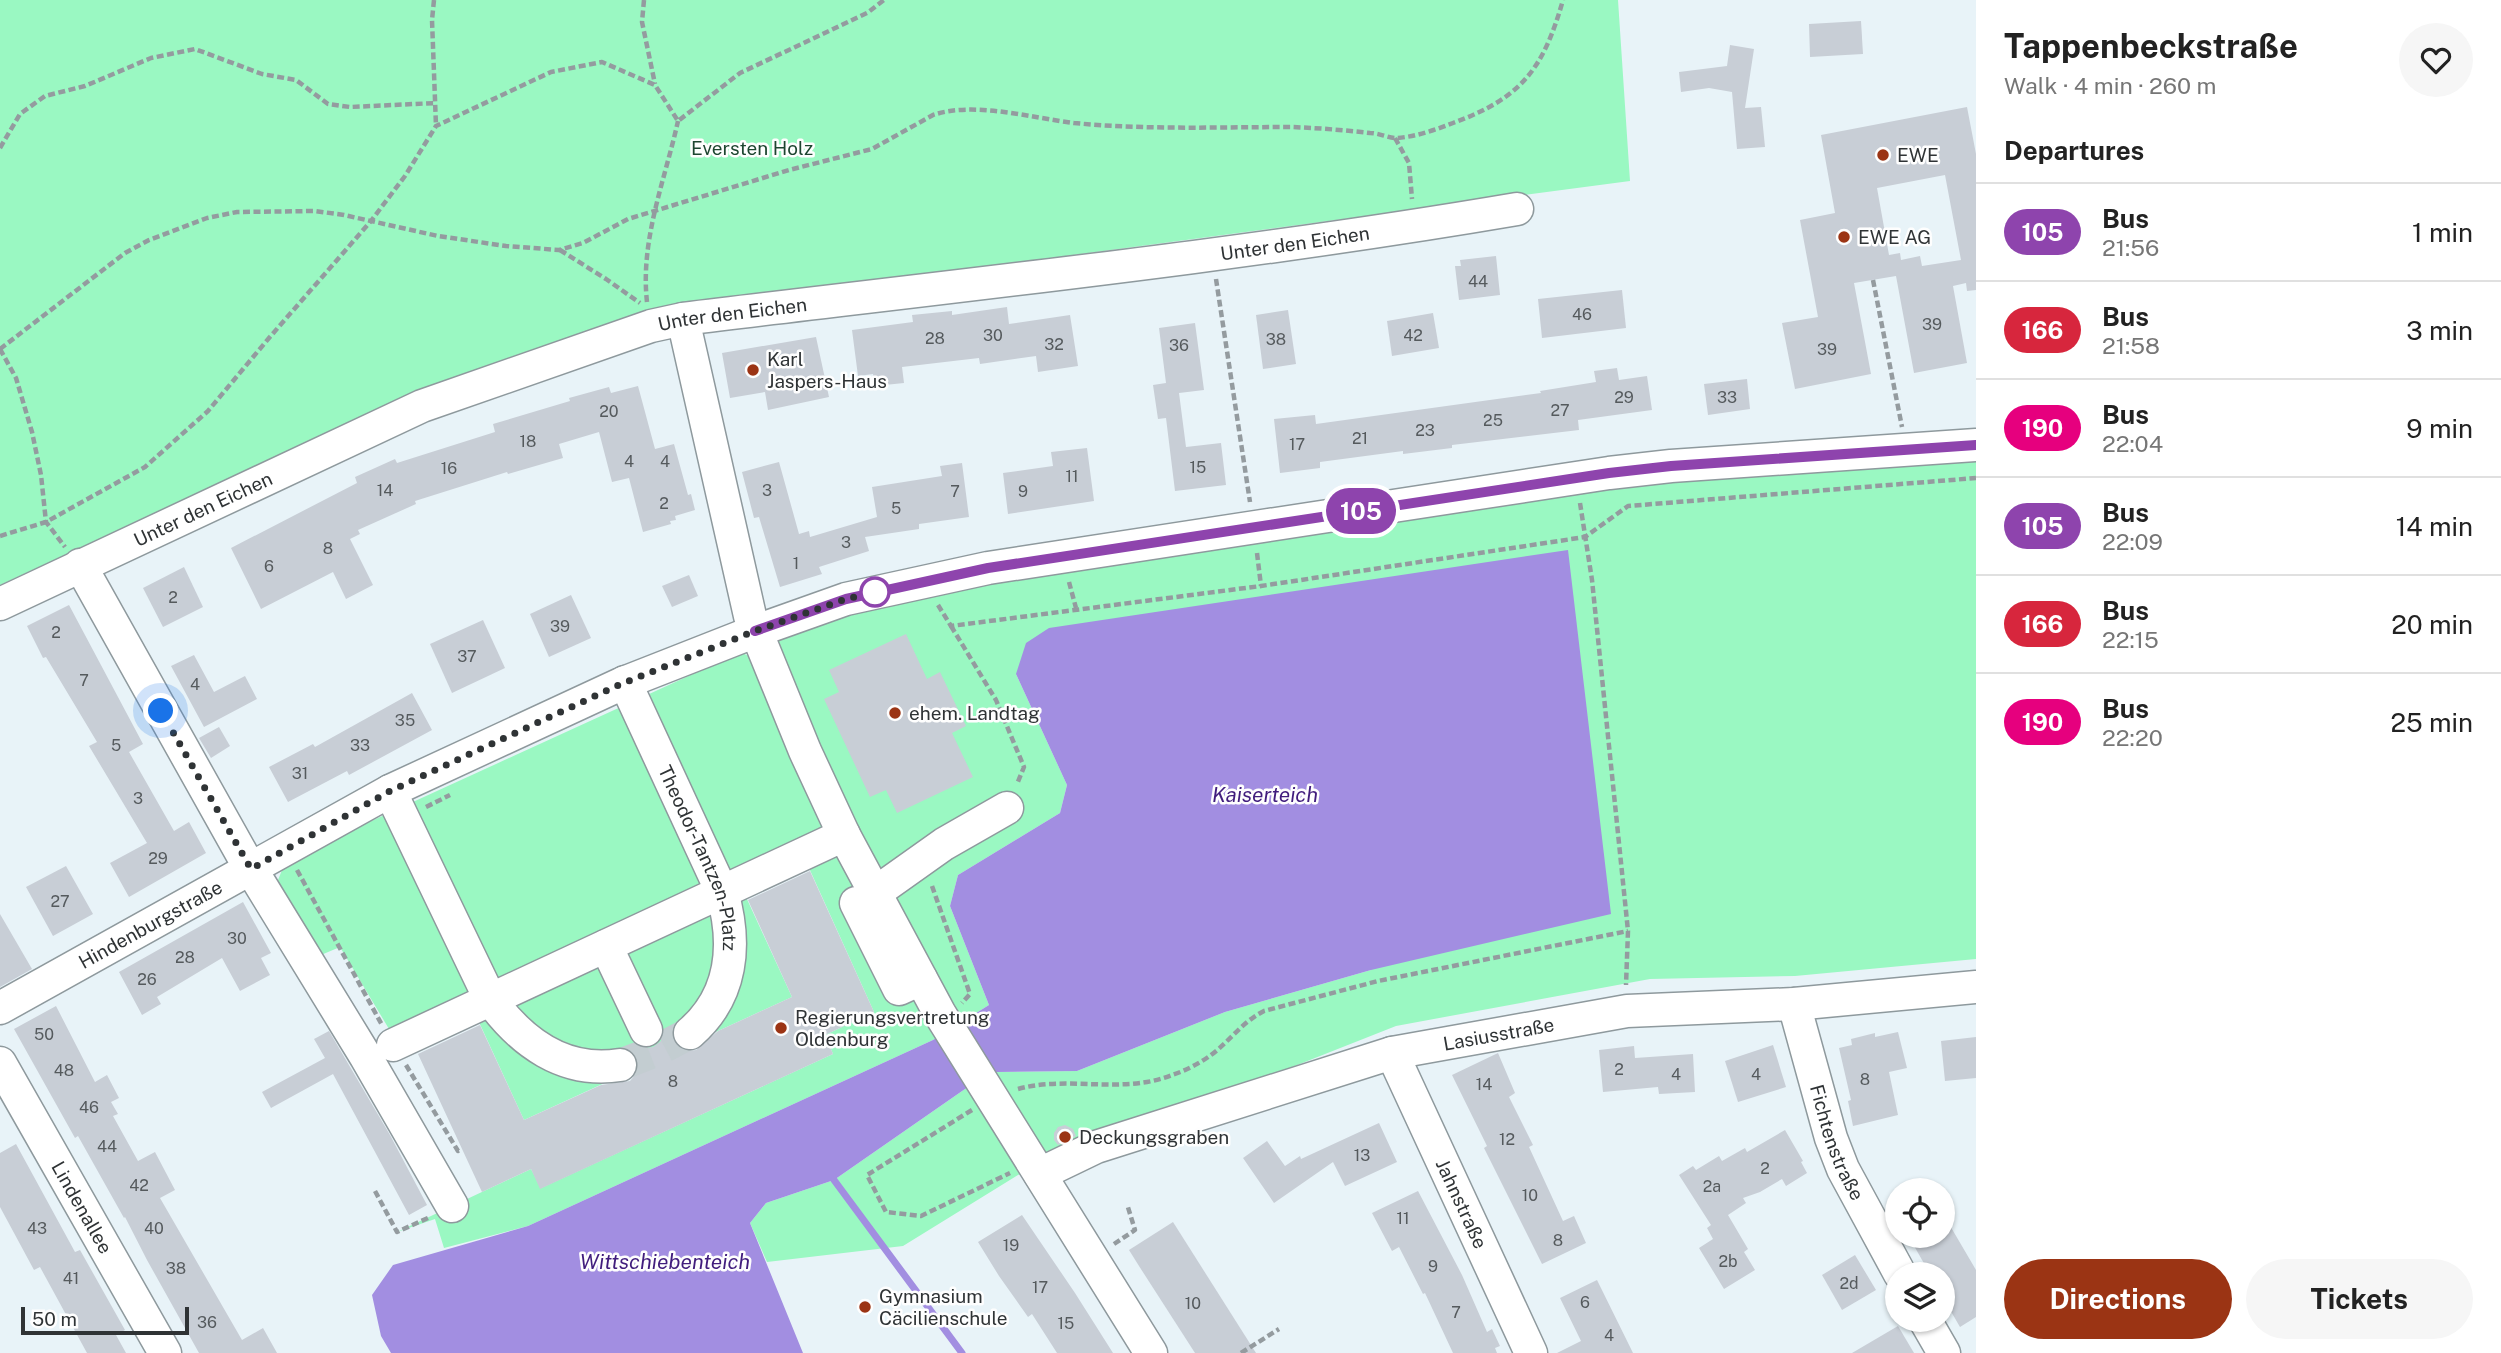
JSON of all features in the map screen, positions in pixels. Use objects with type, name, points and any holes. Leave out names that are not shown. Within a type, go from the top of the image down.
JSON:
[{"type":"street","name":"Unter den Eichen","points":[[0,604],[422,406],[651,326],[683,318],[1212,254],[1517,209]]},
{"type":"street","points":[[683,318],[736,560],[755,631],[805,751],[841,850],[900,989],[921,979]]},
{"type":"street","name":"Hindenburgstraße","points":[[0,1008],[390,791],[625,682],[846,599],[988,568],[1609,473],[1671,466],[1976,445]]},
{"type":"street","points":[[80,565],[251,869],[366,1057],[452,1206]]},
{"type":"street","name":"Theodor-Tantzen-Platz","points":[[625,682],[722,892],[730,921],[729,965],[722,988],[712,1010],[690,1033]]},
{"type":"street","points":[[390,791],[490,999],[520,1035],[564,1060],[591,1067],[620,1065]]},
{"type":"street","points":[[875,893],[944,844],[1007,808]]},
{"type":"street","points":[[393,1045],[722,892],[841,850]]},
{"type":"street","points":[[841,850],[875,893],[945,1021],[1151,1353]]},
{"type":"street","points":[[606,946],[646,1030]]},
{"type":"street","name":"Lasiusstraße","points":[[1037,1168],[1392,1054],[1628,1011],[1794,1004],[1976,987]]},
{"type":"street","name":"Fichtenstraße","points":[[1794,1004],[1831,1138],[1843,1169],[1893,1262]]},
{"type":"street","name":"Jahnstraße","points":[[1392,1054],[1531,1353]]},
{"type":"street","name":"Lindenallee","points":[[0,1063],[165,1353]]},
{"type":"street","points":[[1932,1332],[1944,1353]]},
{"type":"path","points":[[434,0],[432,20],[436,127]]},
{"type":"path","points":[[644,0],[642,22],[655,85],[678,121]]},
{"type":"path","points":[[559,250],[648,308],[648,258],[654,212],[670,161],[678,121],[740,74],[867,13],[884,0]]},
{"type":"path","points":[[80,565],[46,522],[33,432],[16,378],[0,349],[125,253],[149,240],[207,218],[237,212],[291,209],[344,215],[438,236],[506,246],[559,250],[583,243],[628,219],[789,170],[872,149],[933,115],[956,110],[1111,127],[1294,127],[1374,133],[1395,138],[1435,130],[1479,113],[1513,93],[1531,73],[1540,57],[1563,0]]},
{"type":"path","points":[[0,148],[20,114],[45,96],[85,86],[151,58],[195,48],[261,74],[296,80],[328,104],[350,107],[436,103]]},
{"type":"path","points":[[0,536],[46,522],[145,467],[208,411],[371,222],[436,127],[551,72],[602,62],[655,85]]},
{"type":"path","points":[[1395,138],[1409,163],[1414,226]]},
{"type":"path","points":[[1212,254],[1261,586]]},
{"type":"path","points":[[1873,280],[1907,450]]},
{"type":"path","points":[[951,626],[1261,586],[1585,537],[1628,506],[1976,478]]},
{"type":"path","points":[[1037,1168],[921,1216],[886,1212],[867,1175],[993,1097],[1033,1085],[1128,1086],[1172,1076],[1210,1056],[1249,1018],[1264,1011],[1378,981],[1628,930],[1592,580],[1579,498]]},
{"type":"path","points":[[922,581],[996,701],[1024,767],[1007,808]]},
{"type":"path","points":[[944,844],[931,888],[970,994],[945,1021]]},
{"type":"path","points":[[295,867],[393,1045],[458,1151],[462,1149]]},
{"type":"path","points":[[375,1191],[397,1232],[452,1206]]},
{"type":"path","points":[[1093,1258],[1135,1230],[1127,1204]]},
{"type":"path","points":[[1241,1353],[1279,1329]]},
{"type":"green space","name":"Eversten Holz","points":[[0,0],[1618,0],[1630,181],[675,308],[176,504],[0,585]]},
{"type":"green space","points":[[1976,445],[1976,959],[1795,976],[1650,979],[1396,1026],[1018,1175],[903,1246],[767,1262],[750,1223],[766,1203],[834,1180],[965,1089],[996,1072],[1077,1071],[1225,1012],[1371,970],[1016,674],[1067,785],[1060,813],[958,875],[950,906],[989,1005],[933,1040],[528,1226],[444,1248],[435,1219],[397,1232],[531,1169],[541,1188],[833,1054],[825,1035],[874,1012],[809,868],[746,897],[792,997],[524,1120],[478,1020],[392,1034],[340,947],[321,955],[276,885],[286,860],[741,652],[754,659],[756,631],[846,599],[1609,473]]},
{"type":"water","name":"Kaiserteich","points":[[1568,550],[1611,914],[1371,970],[1225,1012],[1077,1071],[996,1072],[965,1089],[834,1180],[766,1203],[750,1223],[803,1353],[391,1353],[381,1336],[372,1295],[393,1265],[528,1226],[933,1040],[989,1005],[950,906],[958,875],[1060,813],[1067,785],[1016,674],[1026,643],[1049,628]]},
{"type":"building","points":[[1861,21],[1863,54],[1810,57],[1809,24]]},
{"type":"building","points":[[1730,45],[1754,49],[1745,108],[1761,107],[1765,147],[1737,149],[1732,92],[1709,88],[1681,92],[1679,72],[1727,66]]},
{"type":"building","points":[[1967,107],[1976,154],[1976,290],[1967,291],[1966,283],[1953,286],[1967,363],[1914,373],[1896,276],[1854,283],[1871,374],[1795,389],[1782,323],[1818,317],[1800,220],[1835,213],[1821,135]],"holes":[[[1945,175],[1961,260],[1922,266],[1920,256],[1901,260],[1900,253],[1889,255],[1877,188]]]},
{"type":"building","points":[[1496,256],[1500,295],[1459,300],[1455,266],[1461,266],[1460,260]]},
{"type":"building","points":[[1622,290],[1626,328],[1542,338],[1538,299]]},
{"type":"building","points":[[1007,307],[1009,324],[1070,315],[1078,366],[1038,372],[1036,356],[980,364],[979,358],[902,367],[904,383],[875,386],[873,374],[858,376],[852,330],[913,322],[912,315],[952,311],[952,315]]},
{"type":"building","points":[[1288,310],[1296,364],[1263,369],[1256,315]]},
{"type":"building","points":[[1433,313],[1439,348],[1392,356],[1387,321]]},
{"type":"building","points":[[1195,323],[1204,390],[1179,393],[1186,447],[1221,443],[1226,485],[1175,491],[1166,418],[1158,419],[1153,385],[1166,383],[1159,328]]},
{"type":"building","points":[[816,337],[829,397],[768,410],[765,392],[730,398],[722,353]]},
{"type":"building","points":[[1617,368],[1619,380],[1647,376],[1652,410],[1578,420],[1579,430],[1452,445],[1452,448],[1403,454],[1403,451],[1320,462],[1320,468],[1280,473],[1274,419],[1315,415],[1316,424],[1541,393],[1540,391],[1596,382],[1594,371]]},
{"type":"building","points":[[1747,379],[1750,409],[1708,415],[1704,384]]},
{"type":"building","points":[[638,386],[655,449],[674,444],[688,495],[691,494],[695,510],[675,516],[676,520],[670,521],[671,524],[643,532],[629,478],[612,482],[599,432],[559,444],[563,458],[508,474],[507,472],[415,501],[416,504],[358,530],[360,534],[350,539],[373,585],[346,599],[333,572],[261,609],[231,548],[357,483],[355,477],[395,459],[397,463],[495,432],[493,424],[570,401],[569,398],[609,387],[611,393]]},
{"type":"building","points":[[1087,448],[1094,501],[1008,514],[1003,473],[1053,466],[1051,452]]},
{"type":"building","points":[[779,462],[799,534],[809,531],[810,537],[877,517],[872,487],[942,476],[940,466],[962,463],[969,517],[919,524],[919,529],[865,537],[869,551],[819,567],[822,574],[780,587],[759,517],[754,518],[742,472]]},
{"type":"building","points":[[184,567],[203,607],[163,627],[143,588]]},
{"type":"building","points":[[689,575],[698,596],[672,607],[662,586]]},
{"type":"building","points":[[571,595],[591,638],[549,657],[530,614]]},
{"type":"building","points":[[69,605],[143,744],[129,752],[174,831],[189,822],[206,853],[129,897],[110,863],[147,843],[89,746],[97,742],[46,657],[43,658],[27,626]]},
{"type":"building","points":[[483,620],[505,668],[452,693],[430,644]]},
{"type":"building","name":"ehem. Landtag","points":[[906,634],[927,679],[940,672],[966,726],[952,733],[973,777],[897,813],[886,790],[870,797],[824,699],[839,692],[829,670]]},
{"type":"building","points":[[194,655],[214,692],[245,676],[257,699],[204,727],[171,666]]},
{"type":"building","points":[[412,693],[432,730],[349,775],[347,771],[288,802],[269,767],[313,744],[315,747]]},
{"type":"building","points":[[219,727],[230,746],[211,758],[199,738]]},
{"type":"building","points":[[66,866],[93,914],[53,936],[26,887]]},
{"type":"building","name":"Regierungsvertretung Oldenburg","points":[[810,871],[874,1012],[825,1035],[833,1054],[540,1189],[531,1169],[482,1192],[418,1054],[480,1025],[524,1120],[601,1085],[630,1081],[636,1074],[638,1063],[635,1054],[627,1048],[635,1045],[653,1047],[661,1041],[664,1031],[673,1027],[672,1037],[677,1046],[686,1051],[696,1050],[718,1031],[792,997],[748,900]]},
{"type":"building","points":[[243,902],[271,953],[261,958],[270,975],[240,991],[222,958],[157,997],[161,1004],[142,1015],[119,972]]},
{"type":"building","points":[[0,914],[32,969],[0,987]]},
{"type":"building","points":[[56,1006],[95,1082],[107,1075],[119,1098],[111,1102],[118,1114],[113,1116],[138,1161],[155,1152],[175,1190],[160,1198],[242,1340],[263,1328],[277,1353],[199,1353],[125,1217],[78,1136],[75,1138],[14,1029]]},
{"type":"building","points":[[329,1031],[390,1135],[427,1205],[409,1215],[333,1074],[271,1108],[262,1092],[325,1058],[314,1039]]},
{"type":"building","points":[[1898,1032],[1907,1068],[1889,1072],[1898,1115],[1853,1126],[1848,1101],[1851,1100],[1839,1048],[1852,1045],[1851,1039],[1875,1033],[1875,1037]]},
{"type":"building","points":[[1976,1037],[1976,1078],[1945,1081],[1941,1041]]},
{"type":"building","points":[[1773,1045],[1786,1087],[1738,1102],[1725,1061]]},
{"type":"building","points":[[1634,1046],[1635,1058],[1693,1054],[1695,1092],[1659,1094],[1658,1087],[1603,1092],[1599,1050]]},
{"type":"building","points":[[1498,1053],[1515,1093],[1509,1097],[1533,1145],[1529,1147],[1563,1221],[1574,1216],[1586,1243],[1542,1264],[1484,1148],[1487,1146],[1452,1075]]},
{"type":"building","points":[[1379,1123],[1397,1162],[1345,1186],[1333,1162],[1274,1203],[1243,1158],[1267,1141],[1285,1166],[1300,1156],[1301,1159]]},
{"type":"building","name":"Deckungsgraben","points":[[1065,1125],[1073,1129],[1076,1136],[1058,1145],[1054,1140],[1054,1133],[1058,1127]]},
{"type":"building","points":[[1785,1130],[1807,1173],[1786,1186],[1782,1179],[1743,1198],[1746,1203],[1728,1215],[1748,1249],[1744,1252],[1755,1270],[1724,1289],[1699,1248],[1713,1239],[1707,1228],[1711,1225],[1679,1175],[1693,1166],[1696,1170],[1719,1156],[1722,1161],[1745,1148],[1747,1152]]},
{"type":"building","points":[[16,1144],[75,1252],[80,1250],[125,1330],[116,1335],[126,1353],[87,1353],[40,1267],[34,1270],[0,1207],[0,1153]]},
{"type":"building","points":[[1418,1191],[1462,1275],[1487,1332],[1492,1329],[1500,1346],[1495,1348],[1497,1353],[1453,1353],[1425,1293],[1423,1294],[1399,1247],[1392,1251],[1372,1213]]},
{"type":"building","points":[[1022,1215],[1113,1353],[1057,1353],[1032,1314],[1028,1317],[999,1276],[978,1242]]},
{"type":"building","points":[[1173,1222],[1256,1353],[1195,1353],[1139,1266],[1129,1250]]},
{"type":"building","points":[[1955,1234],[1976,1270],[1976,1317],[1960,1327],[1955,1318],[1955,1262],[1923,1262],[1915,1248],[1955,1248]]},
{"type":"building","points":[[1855,1255],[1876,1290],[1842,1310],[1822,1275]]},
{"type":"building","points":[[1597,1280],[1633,1353],[1557,1353],[1581,1341],[1560,1298]]},
{"type":"building","points":[[1888,1332],[1902,1332],[1914,1353],[1852,1353]]},
{"type":"waterway","points":[[834,1180],[962,1353]]},
{"type":"tunnel","points":[[620,1065],[656,1051],[690,1033]]},
{"type":"bus line","name":"105","points":[[755,631],[846,599],[988,568],[1609,473],[1671,466],[1976,445]]},
{"type":"place","name":"EWE","points":[[1883,155]]},
{"type":"place","name":"EWE AG","points":[[1844,237]]},
{"type":"place","name":"Karl Jaspers-Haus","points":[[753,370]]},
{"type":"place","name":"ehem. Landtag","points":[[895,713]]},
{"type":"place","name":"Regierungsvertretung Oldenburg","points":[[781,1028]]},
{"type":"place","name":"Deckungsgraben","points":[[1065,1137]]},
{"type":"place","name":"Gymnasium Cäcilienschule","points":[[865,1307]]},
{"type":"route","points":[[161,711],[251,869],[390,791],[621,684],[755,631],[846,599],[875,592]]},
{"type":"water label","name":"Wittschiebenteich","points":[[665,1262]]}]
